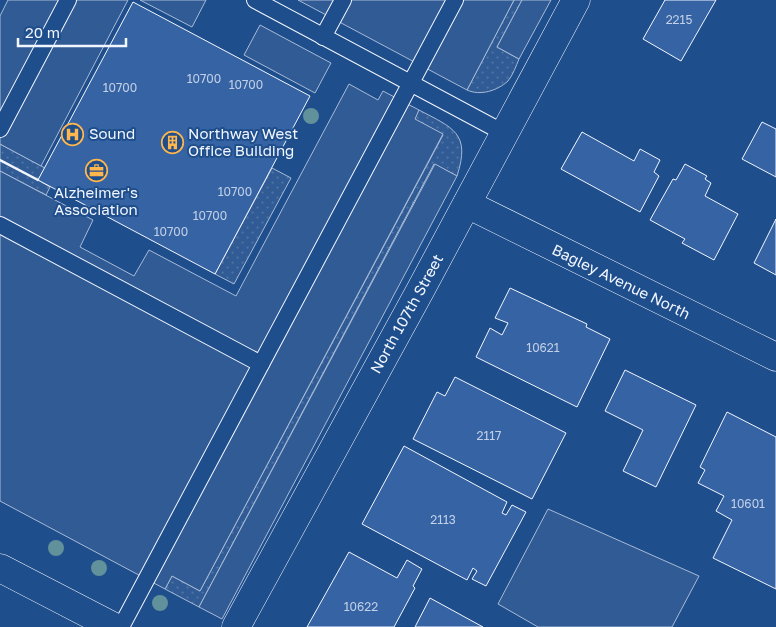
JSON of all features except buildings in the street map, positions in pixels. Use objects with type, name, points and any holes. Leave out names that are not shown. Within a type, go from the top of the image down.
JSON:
[{"type":"street","name":"North 107th Street","points":[[236,627],[576,0]]},
{"type":"street","name":"Bagley Avenue North","points":[[467,204],[776,357]]},
{"type":"street","points":[[0,568],[114,627]]},
{"type":"lane","points":[[0,129],[68,0]]},
{"type":"lane","points":[[254,0],[504,133]]},
{"type":"lane","points":[[323,36],[343,0]]},
{"type":"lane","points":[[121,627],[456,0]]},
{"type":"lane","points":[[0,225],[261,364]]},
{"type":"shaded area","points":[[8,0],[128,0],[41,166],[0,144],[0,16]]},
{"type":"shaded area","points":[[140,0],[206,0],[192,27]]},
{"type":"shaded area","points":[[298,0],[514,0],[467,90]]},
{"type":"shaded area","points":[[514,0],[522,0],[497,47],[519,59],[513,73],[504,85],[494,90],[477,93],[467,90]]},
{"type":"shaded area","points":[[522,0],[551,0],[519,59],[497,47]]},
{"type":"shaded area","points":[[260,25],[331,63],[315,93],[244,55]]},
{"type":"shaded area","points":[[349,84],[378,100],[383,91],[419,110],[415,119],[443,134],[200,591],[172,576],[165,589],[0,501],[0,171],[93,220],[80,247],[134,276],[149,250],[236,296]]},
{"type":"shaded area","points":[[419,110],[450,127],[456,134],[462,150],[457,176],[434,164],[199,607],[165,589],[172,576],[200,591],[443,135],[414,119]]},
{"type":"shaded area","points":[[0,144],[45,168],[38,180],[50,187],[46,195],[0,171]]},
{"type":"shaded area","points":[[435,164],[457,176],[222,619],[199,607]]},
{"type":"shaded area","points":[[272,168],[291,178],[234,284],[215,274]]},
{"type":"shaded area","points":[[548,509],[699,576],[672,627],[538,627],[498,604]]},
{"type":"wall","points":[[0,160],[38,180]]},
{"type":"place","name":"Sound","points":[[73,134]]},
{"type":"place","name":"Northway West Office Building","points":[[172,143]]},
{"type":"place","name":"Alzheimer's Association","points":[[96,170]]}]
